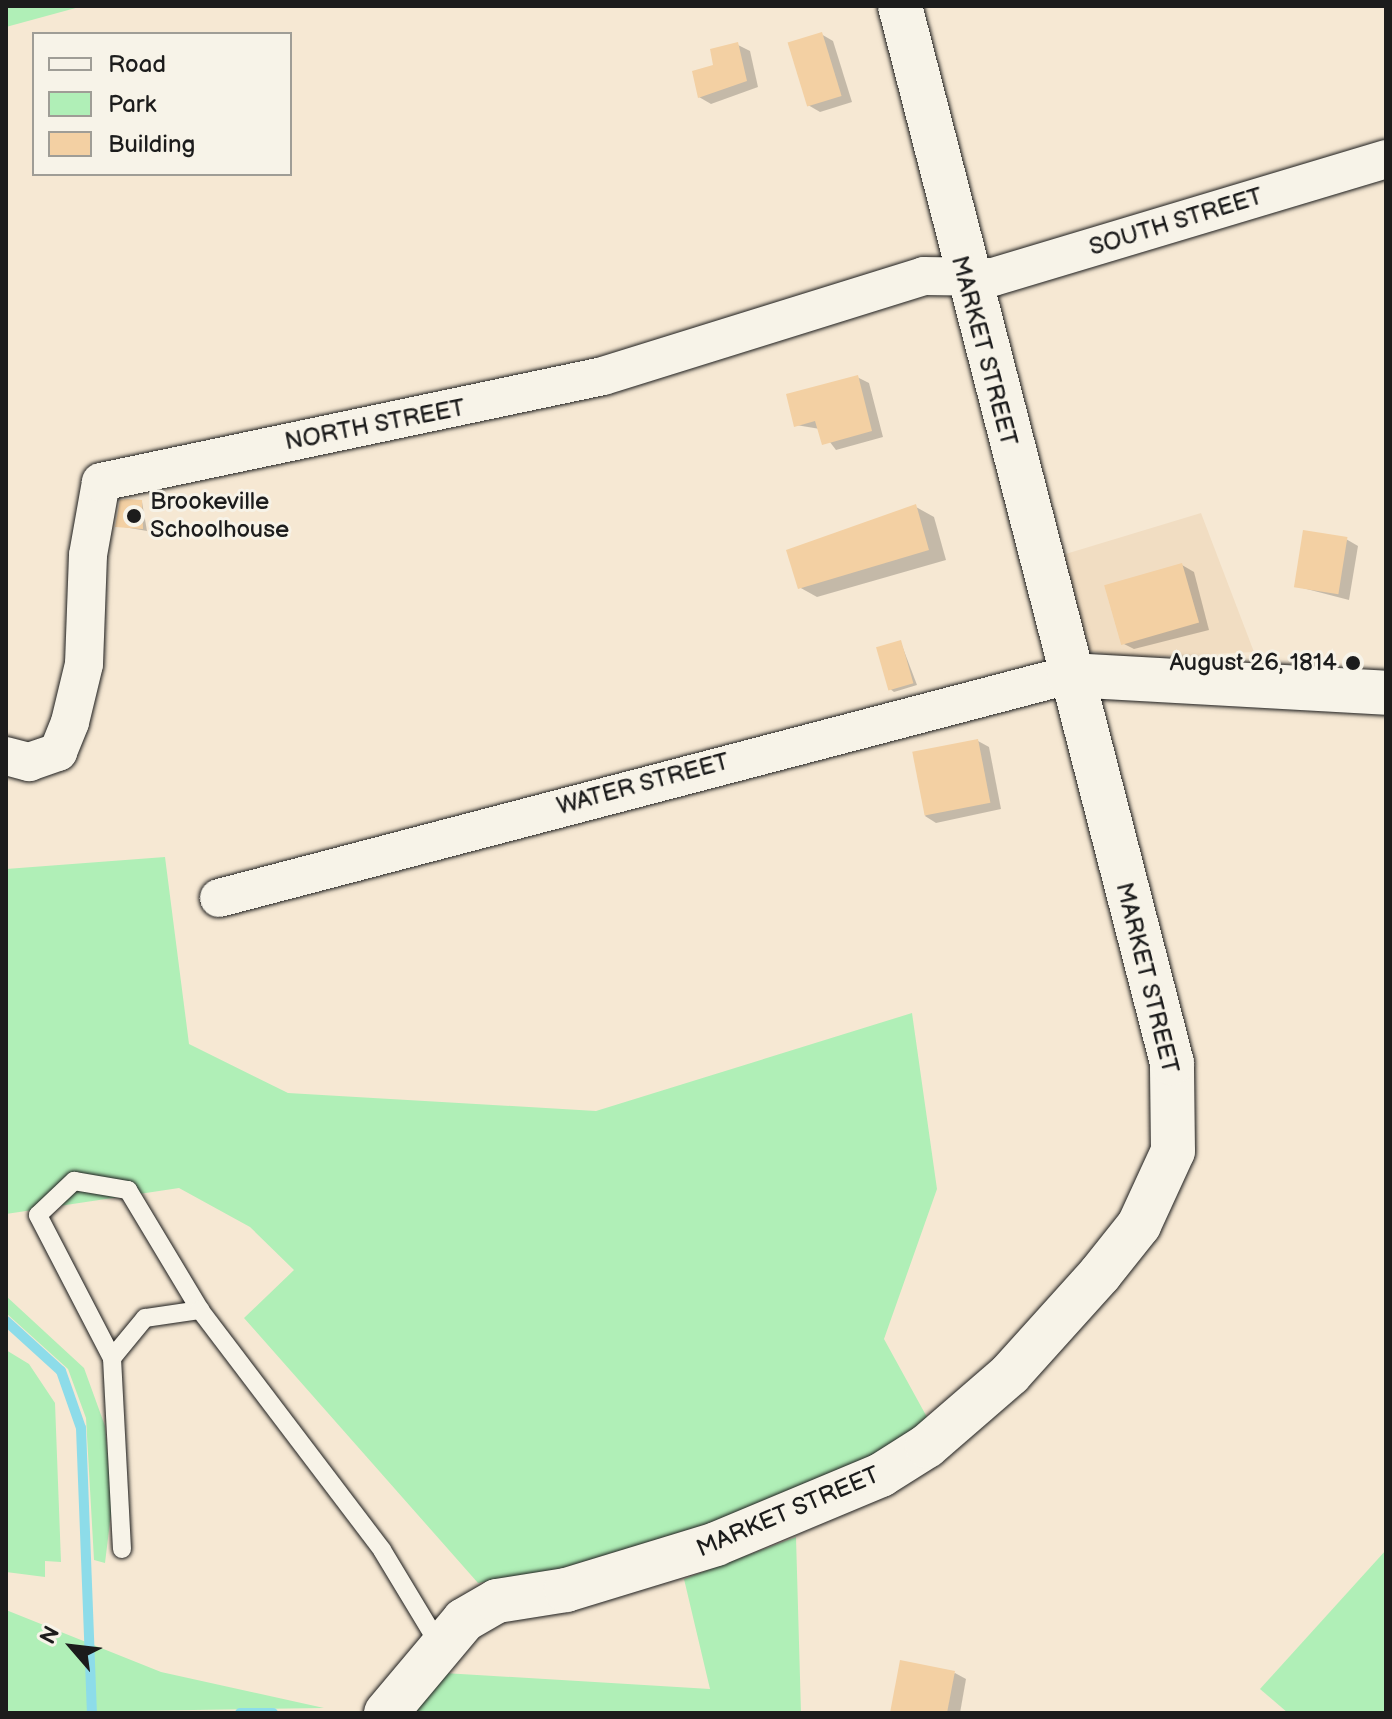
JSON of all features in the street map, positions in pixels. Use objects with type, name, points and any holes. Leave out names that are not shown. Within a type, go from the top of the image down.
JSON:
[{"type":"main road","name":"MARKET STREET","points":[[386,1713],[464,1620],[497,1601],[653,1566],[881,1475],[927,1446],[1010,1374],[1139,1225],[1173,1151],[1172,1063],[965,277],[900,6]]},
{"type":"main road","points":[[1069,675],[1386,693]]},
{"type":"street","name":"SOUTH STREET","points":[[965,277],[993,277],[1386,159]]},
{"type":"street","name":"NORTH STREET","points":[[6,756],[29,762],[58,752],[70,722],[84,664],[88,555],[101,482],[487,403],[603,376],[924,276],[965,277]]},
{"type":"street","name":"WATER STREET","points":[[219,898],[1069,675]]},
{"type":"lane","points":[[122,1549],[119,1390],[112,1358],[38,1215],[74,1181],[128,1190],[200,1310],[382,1550],[440,1646]]},
{"type":"lane","points":[[112,1358],[145,1318],[200,1310]]},
{"type":"shaded area","points":[[1201,513],[1254,652],[1127,658],[1090,651],[1059,556]]},
{"type":"green space","points":[[6,6],[83,6],[6,27]]},
{"type":"green space","points":[[165,857],[189,1044],[288,1093],[596,1111],[912,1013],[937,1189],[884,1339],[928,1419],[878,1454],[733,1516],[547,1573],[478,1583],[244,1318],[294,1270],[250,1227],[179,1188],[6,1214],[6,869]]},
{"type":"green space","points":[[6,1296],[84,1368],[105,1426],[112,1505],[105,1563],[94,1560],[86,1418],[68,1369],[6,1313]]},
{"type":"green space","points":[[6,1350],[29,1364],[55,1403],[61,1562],[45,1561],[45,1577],[6,1572]]},
{"type":"green space","points":[[796,1537],[801,1713],[371,1713],[411,1671],[710,1689],[684,1579]]},
{"type":"green space","points":[[1386,1550],[1386,1713],[1288,1713],[1260,1689]]},
{"type":"green space","points":[[6,1610],[161,1672],[324,1708],[6,1713]]},
{"type":"building","points":[[822,32],[842,96],[807,107],[788,43]]},
{"type":"building","points":[[738,42],[747,81],[698,98],[692,71],[713,65],[710,49]]},
{"type":"building","points":[[858,375],[872,431],[822,445],[815,421],[794,427],[786,394]]},
{"type":"building","name":"Brookeville Schoolhouse","points":[[120,500],[142,500],[143,529],[115,527]]},
{"type":"building","points":[[916,504],[929,550],[798,589],[786,550]]},
{"type":"building","points":[[1303,530],[1347,537],[1338,594],[1294,587]]},
{"type":"building","points":[[1182,563],[1199,623],[1121,645],[1104,585]]},
{"type":"building","points":[[901,640],[913,683],[888,690],[876,647]]},
{"type":"building","points":[[978,739],[990,803],[925,816],[912,752]]},
{"type":"building","points":[[900,1660],[955,1671],[947,1713],[890,1713]]},
{"type":"waterway","points":[[6,1321],[61,1371],[81,1428],[92,1713]]},
{"type":"waterway","points":[[240,1713],[273,1713]]},
{"type":"place","name":"Brookeville Schoolhouse","points":[[134,516]]},
{"type":"place","name":"August 26, 1814","points":[[1353,663]]}]
